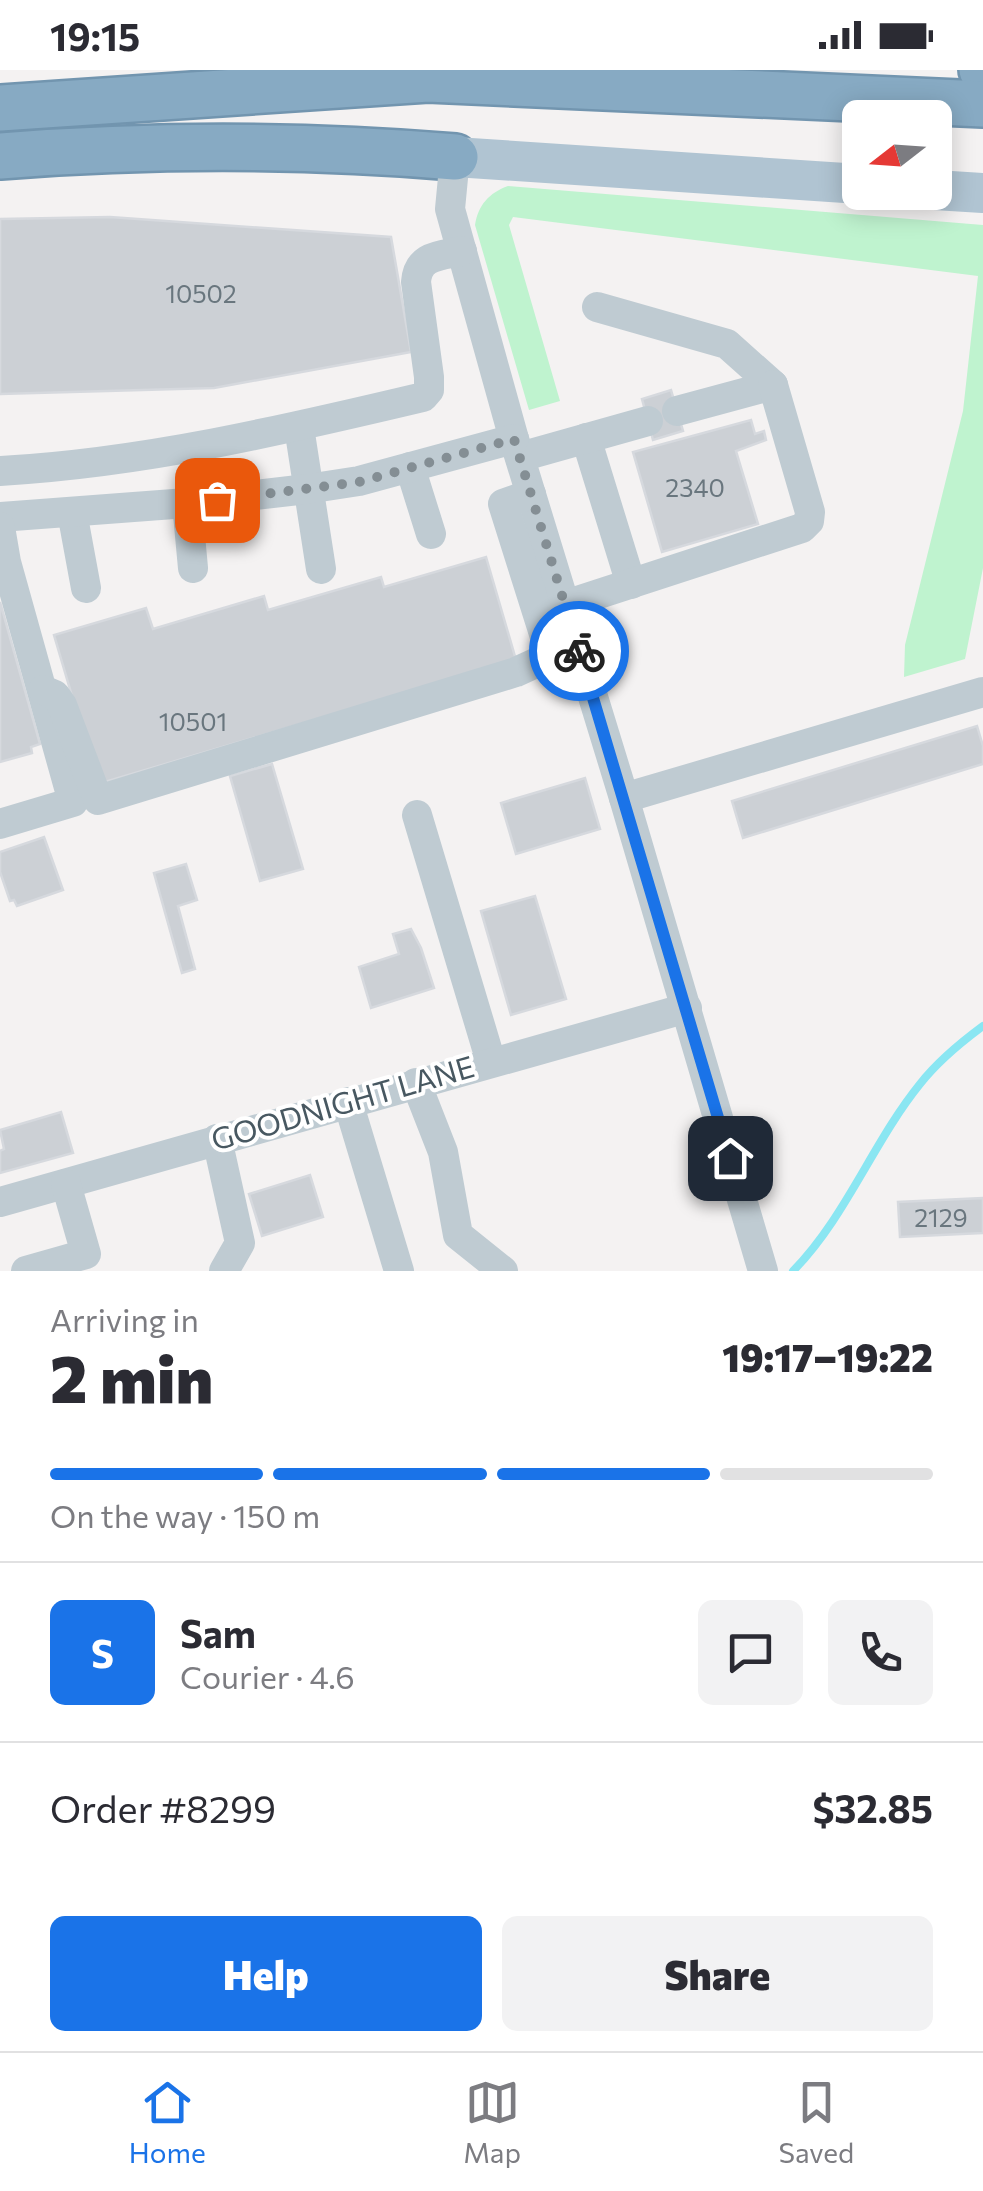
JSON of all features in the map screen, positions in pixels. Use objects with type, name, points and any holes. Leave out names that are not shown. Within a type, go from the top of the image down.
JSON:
[{"type":"highway","points":[[0,84],[119,70]]},
{"type":"highway","points":[[0,108],[428,80],[983,104]]},
{"type":"highway","points":[[0,156],[193,146],[330,147],[455,157]]},
{"type":"main road","points":[[455,157],[842,183]]},
{"type":"main road","points":[[952,191],[983,193]]},
{"type":"street","points":[[455,157],[450,209],[517,448],[517,499],[564,650],[624,798],[763,1271]]},
{"type":"street","points":[[0,471],[140,456],[299,427],[423,397],[429,390],[417,268],[424,260],[462,251]]},
{"type":"street","points":[[565,605],[802,528],[809,521],[810,512],[773,385],[726,344],[597,307]]},
{"type":"street","points":[[677,411],[773,385]]},
{"type":"street","points":[[0,517],[186,503],[359,482],[410,468],[586,438],[648,421]]},
{"type":"street","points":[[299,427],[320,569]]},
{"type":"street","points":[[586,438],[631,584]]},
{"type":"street","points":[[140,456],[146,506]]},
{"type":"street","points":[[410,468],[431,534]]},
{"type":"street","points":[[517,499],[565,605],[564,650]]},
{"type":"street","points":[[186,503],[193,568]]},
{"type":"street","points":[[72,512],[86,588]]},
{"type":"street","points":[[0,527],[3,562],[72,802],[0,824]]},
{"type":"street","points":[[42,690],[55,695],[62,706],[98,800],[516,672],[564,650]]},
{"type":"street","points":[[624,798],[983,692]]},
{"type":"street","points":[[417,815],[491,1062]]},
{"type":"street","name":"GOODNIGHT LANE","points":[[0,1202],[687,1008]]},
{"type":"street","points":[[416,1083],[443,1152],[458,1236],[503,1271]]},
{"type":"street","points":[[348,1102],[399,1271]]},
{"type":"street","points":[[216,1139],[240,1243],[224,1271]]},
{"type":"street","points":[[26,1271],[86,1254],[66,1184]]},
{"type":"green space","points":[[508,186],[983,225],[983,568],[965,659],[904,677],[905,645],[963,411],[978,276],[513,217],[509,225],[560,401],[529,410],[475,225],[486,201]]},
{"type":"building","points":[[110,217],[391,237],[411,352],[214,388],[0,394],[0,219]]},
{"type":"building","points":[[671,390],[683,431],[653,440],[642,399]]},
{"type":"building","points":[[751,420],[755,434],[764,431],[766,440],[736,451],[758,524],[662,552],[633,452]]},
{"type":"building","points":[[486,557],[516,660],[98,784],[54,635],[146,608],[153,629],[264,596],[268,610],[381,577],[384,587]]},
{"type":"building","points":[[0,602],[40,744],[31,747],[32,753],[0,762]]},
{"type":"building","points":[[977,726],[983,764],[743,838],[732,801]]},
{"type":"building","points":[[272,764],[303,869],[260,881],[230,776]]},
{"type":"building","points":[[585,778],[600,829],[516,854],[501,803]]},
{"type":"building","points":[[44,837],[63,890],[17,906],[14,900],[10,901],[0,872],[0,852]]},
{"type":"building","points":[[186,864],[197,900],[178,906],[195,969],[182,973],[154,873]]},
{"type":"building","points":[[535,896],[566,999],[511,1015],[481,911]]},
{"type":"building","points":[[411,929],[434,988],[371,1008],[359,967],[399,954],[393,934]]},
{"type":"building","points":[[61,1112],[73,1153],[0,1173],[0,1151],[4,1149],[0,1130]]},
{"type":"building","points":[[310,1175],[323,1217],[262,1236],[249,1194]]},
{"type":"building","points":[[983,1198],[983,1233],[900,1237],[898,1202]]},
{"type":"waterway","points":[[793,1271],[829,1227],[920,1084],[983,1026]]},
{"type":"way so far","points":[[217,500],[359,482],[514,439],[579,651]]},
{"type":"route","points":[[579,651],[730,1158]]}]
